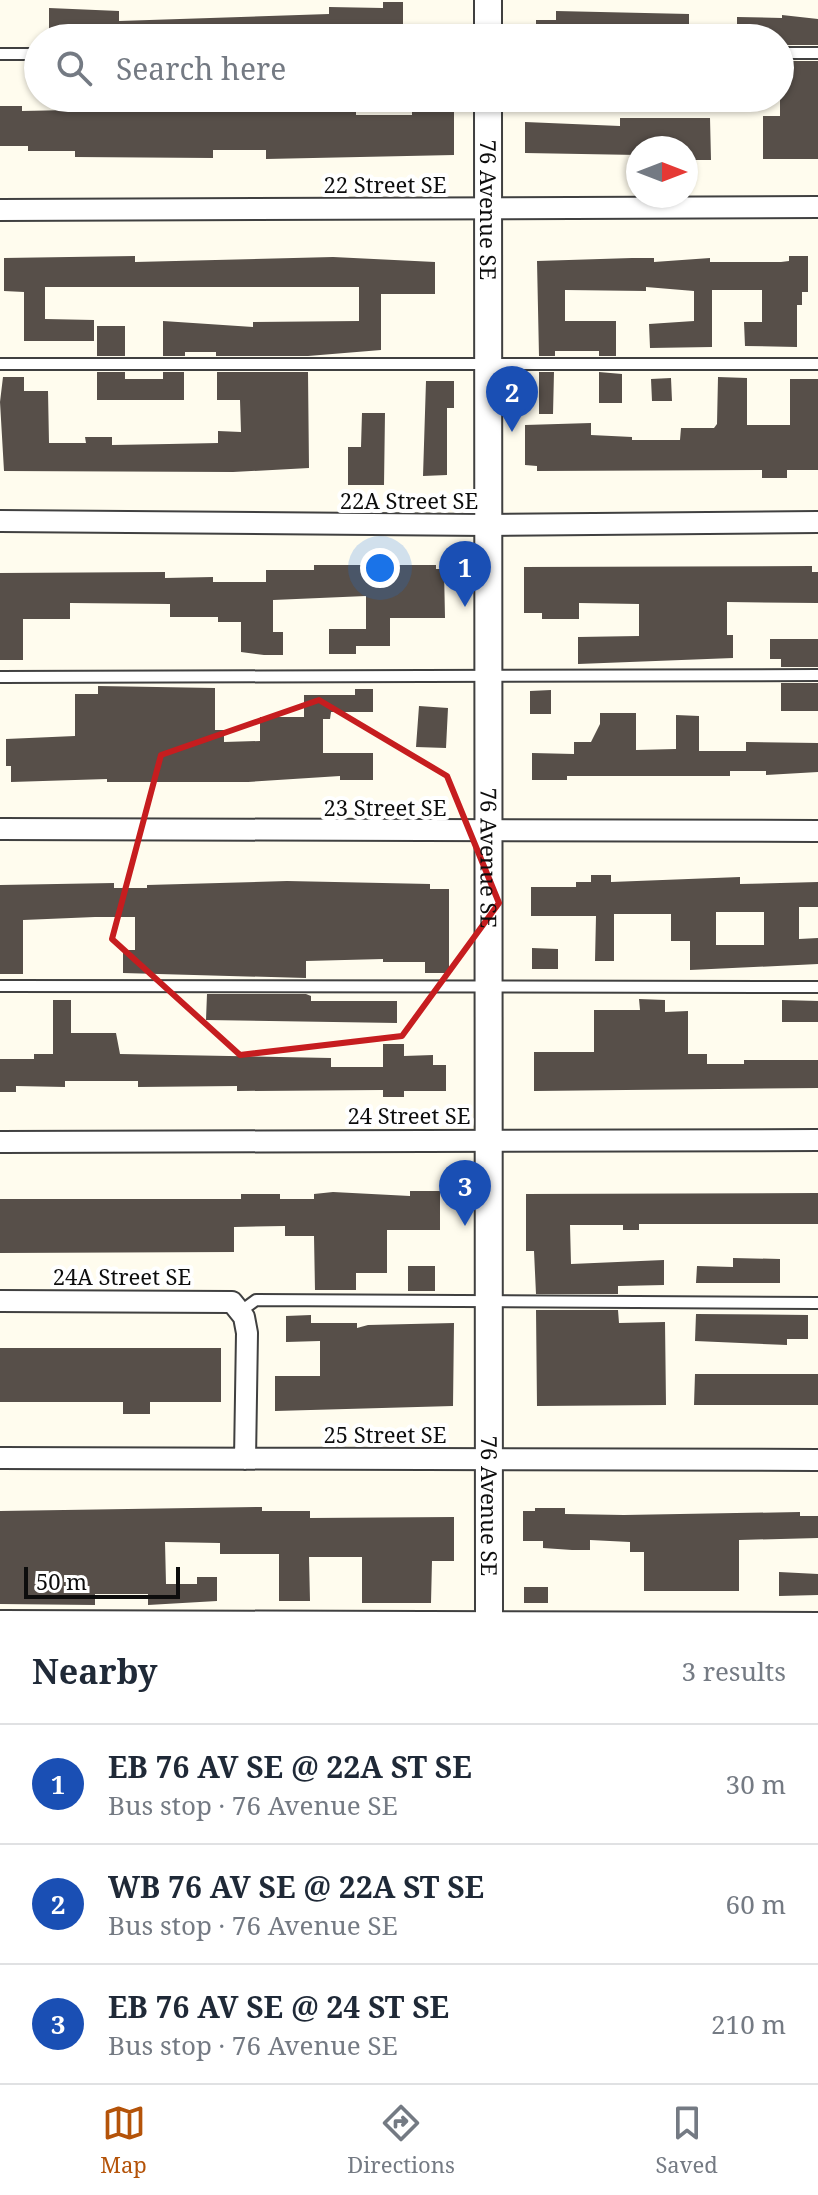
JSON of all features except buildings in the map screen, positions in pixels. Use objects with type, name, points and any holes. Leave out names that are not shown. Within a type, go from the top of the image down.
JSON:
[{"type":"street","points":[[488,0],[488,24]]},
{"type":"street","name":"76 Avenue SE","points":[[488,112],[489,1618]]},
{"type":"street","name":"22 Street SE","points":[[0,210],[818,207]]},
{"type":"street","name":"22A Street SE","points":[[0,521],[487,525],[818,522]]},
{"type":"street","name":"23 Street SE","points":[[0,829],[818,831]]},
{"type":"street","name":"24 Street SE","points":[[0,1142],[818,1140]]},
{"type":"street","name":"24A Street SE","points":[[0,1301],[224,1300],[241,1311]]},
{"type":"street","points":[[241,1311],[247,1333],[245,1459]]},
{"type":"street","name":"25 Street SE","points":[[0,1458],[818,1460]]},
{"type":"lane","points":[[794,53],[818,53]]},
{"type":"lane","points":[[0,54],[24,54]]},
{"type":"lane","points":[[0,364],[818,364]]},
{"type":"lane","points":[[0,677],[818,675]]},
{"type":"lane","points":[[0,986],[818,987]]},
{"type":"lane","points":[[241,1311],[256,1300],[818,1303]]},
{"type":"lane","points":[[0,1616],[818,1618]]},
{"type":"highlighted area","points":[[319,700],[447,776],[499,903],[402,1036],[240,1055],[112,939],[161,755]]},
{"type":"place","name":"WB 76 AV SE @ 22A ST SE","points":[[512,432]]},
{"type":"place","name":"EB 76 AV SE @ 22A ST SE","points":[[465,607]]},
{"type":"place","name":"EB 76 AV SE @ 24 ST SE","points":[[465,1226]]}]
